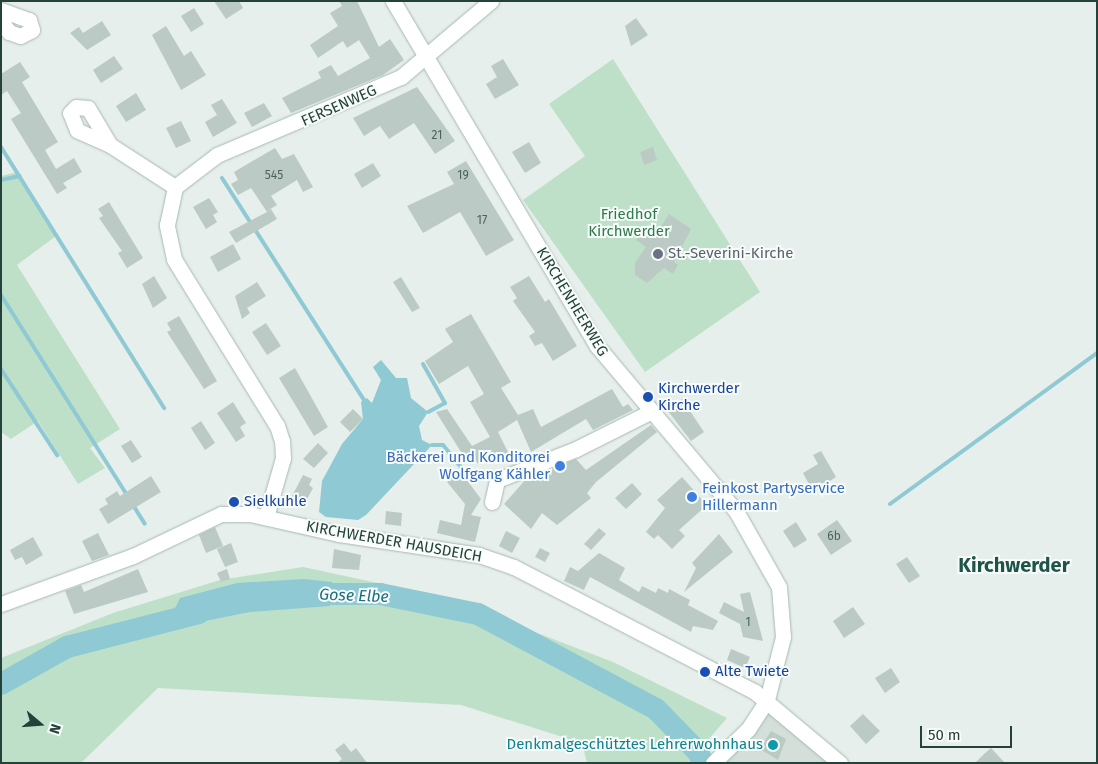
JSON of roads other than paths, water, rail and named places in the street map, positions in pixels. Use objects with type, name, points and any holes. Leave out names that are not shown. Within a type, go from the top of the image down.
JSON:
[{"type":"street","name":"KIRCHENHEERWEG","points":[[392,1],[427,56],[597,346],[650,412],[736,511],[779,587],[783,637],[767,700],[748,729],[713,763]]},
{"type":"street","name":"FERSENWEG","points":[[175,187],[201,163],[388,84],[427,56],[491,1]]},
{"type":"street","points":[[1,10],[29,20],[32,30],[20,36],[9,32],[1,21]]},
{"type":"street","points":[[110,145],[175,187],[167,225],[174,259],[277,426],[282,441],[282,458],[266,517]]},
{"type":"street","points":[[492,502],[497,480],[576,449],[650,412]]},
{"type":"street","name":"KIRCHWERDER HAUSDEICH","points":[[1,604],[133,556],[207,518],[236,512],[479,555],[514,567],[666,643],[767,700],[840,763]]},
{"type":"water","points":[[381,360],[396,378],[407,378],[411,398],[428,412],[419,426],[422,440],[432,445],[366,515],[358,520],[326,517],[319,512],[322,481],[342,444],[363,419],[361,402],[367,398],[372,403],[381,380],[373,367]]},
{"type":"water","points":[[304,579],[332,582],[330,606],[250,612],[165,629],[180,598],[237,583]]},
{"type":"waterway","points":[[1,147],[164,408]]},
{"type":"waterway","points":[[1,180],[20,176]]},
{"type":"waterway","points":[[222,178],[364,400]]},
{"type":"waterway","points":[[1,295],[128,497]]},
{"type":"waterway","points":[[890,504],[1097,353]]},
{"type":"waterway","points":[[423,364],[445,403],[428,412]]},
{"type":"waterway","points":[[1,369],[57,455]]},
{"type":"waterway","points":[[432,445],[443,445],[468,476]]},
{"type":"waterway","points":[[133,505],[145,524]]},
{"type":"waterway","name":"Gose Elbe","points":[[301,594],[380,594],[478,614],[656,709],[699,753],[702,763]]},
{"type":"waterway","name":"Gose Elbe","points":[[1,684],[67,647],[199,613]]},
{"type":"place","name":"St.-Severini-Kirche","points":[[658,254]]},
{"type":"place","name":"Kirchwerder Kirche","points":[[648,397]]},
{"type":"place","name":"Bäckerei und Konditorei Wolfgang Kähler","points":[[560,466]]},
{"type":"place","name":"Feinkost Partyservice Hillermann","points":[[692,497]]},
{"type":"place","name":"Sielkuhle","points":[[234,502]]},
{"type":"place","name":"Alte Twiete","points":[[705,672]]},
{"type":"place","name":"Denkmalgeschütztes Lehrerwohnhaus","points":[[773,745]]},
{"type":"district","name":"Kirchwerder","points":[[1014,565]]},
{"type":"park label","name":"Friedhof Kirchwerder","points":[[629,222]]}]
